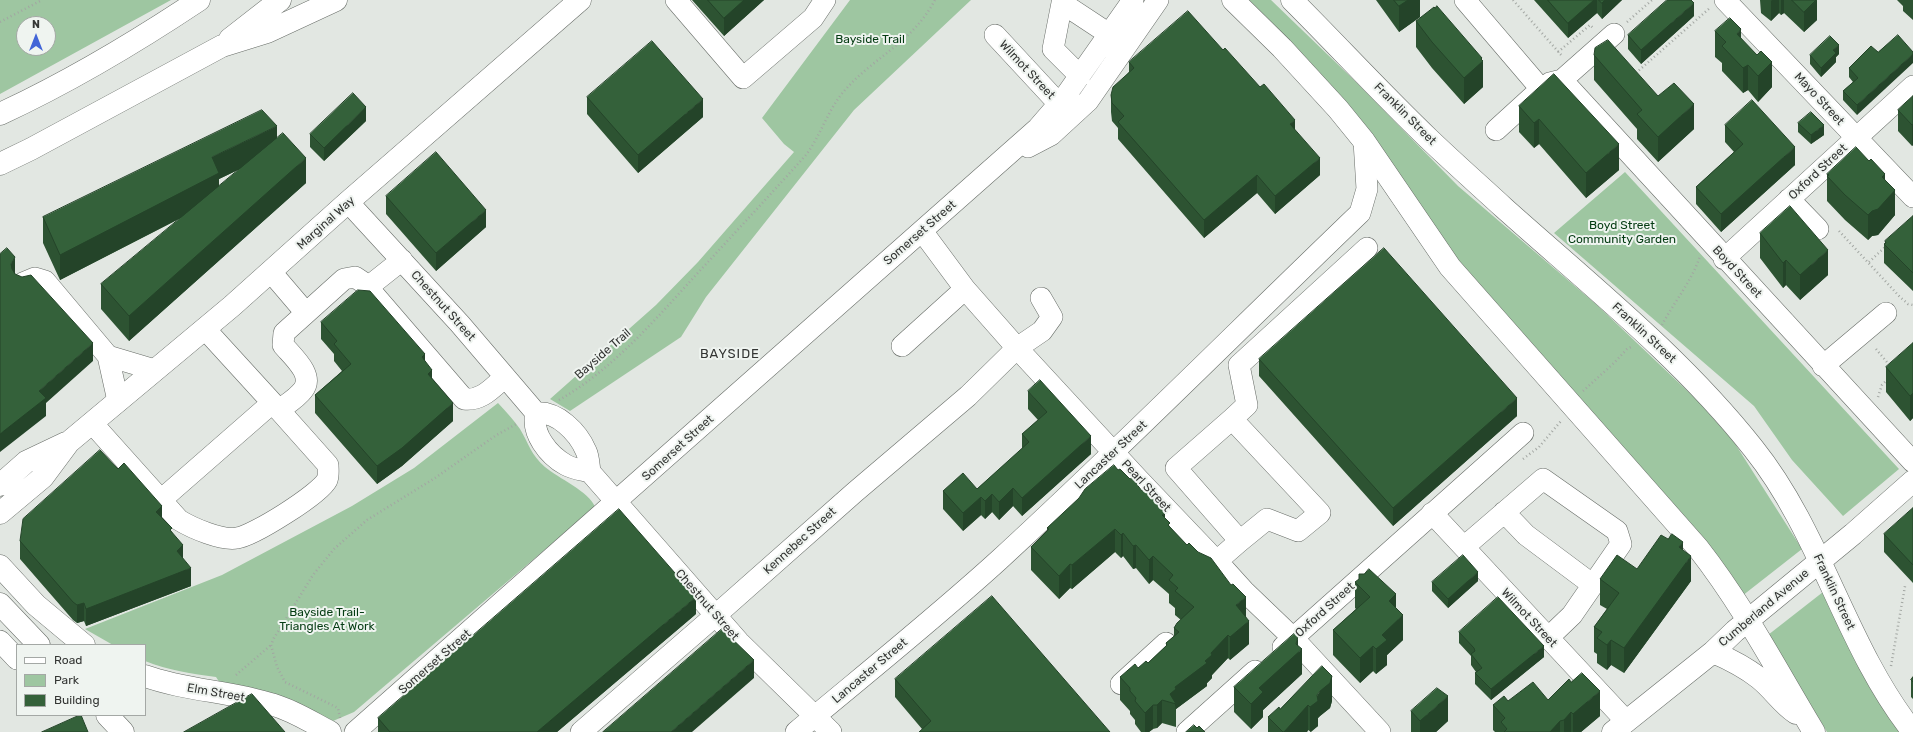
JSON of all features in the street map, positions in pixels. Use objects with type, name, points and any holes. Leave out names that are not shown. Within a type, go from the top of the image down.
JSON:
[{"type":"main road","points":[[0,114],[134,41],[200,0]]},
{"type":"main road","points":[[0,164],[31,150],[222,46],[280,0]]},
{"type":"main road","points":[[222,46],[267,32],[336,0]]},
{"type":"main road","name":"Marginal Way","points":[[0,486],[26,462],[69,442],[92,424],[271,272],[348,202],[580,0]]},
{"type":"main road","points":[[1233,0],[1282,48],[1338,109],[1364,141],[1450,267],[1698,548],[1724,581],[1749,619],[1810,726]]},
{"type":"main road","name":"Franklin Street","points":[[1292,0],[1429,139],[1674,360],[1755,450],[1800,521],[1820,560],[1866,660],[1882,689],[1913,732]]},
{"type":"main road","name":"Marginal Way","points":[[0,513],[43,477],[69,442]]},
{"type":"main road","name":"Cumberland Avenue","points":[[1620,726],[1713,652],[1749,619],[1913,481]]},
{"type":"main road","points":[[0,566],[36,605],[83,644]]},
{"type":"main road","points":[[0,604],[38,644]]},
{"type":"main road","points":[[1713,652],[1734,660],[1760,678],[1786,706],[1810,726]]},
{"type":"main road","name":"Elm Street","points":[[146,676],[184,688],[253,699],[342,728]]},
{"type":"main road","points":[[108,716],[123,732]]},
{"type":"street","points":[[676,0],[743,78],[813,18],[825,0]]},
{"type":"street","name":"Somerset Street","points":[[342,728],[617,502],[1000,163],[1038,128],[1059,104],[1133,0]]},
{"type":"street","name":"Somerset Street","points":[[1000,163],[1052,135],[1088,101],[1158,0]]},
{"type":"street","points":[[1466,0],[1540,89]]},
{"type":"street","points":[[1080,76],[1053,49],[1062,3],[1109,34]]},
{"type":"street","name":"Mayo Street","points":[[1719,3],[1856,138],[1913,197]]},
{"type":"street","points":[[1496,130],[1540,89],[1614,34]]},
{"type":"street","name":"Wilmot Street","points":[[994,35],[1059,104]]},
{"type":"street","name":"Boyd Street","points":[[1564,71],[1724,259],[1913,462]]},
{"type":"street","name":"Oxford Street","points":[[1724,259],[1913,86]]},
{"type":"street","name":"Lancaster Street","points":[[796,732],[917,631],[974,581],[1114,452],[1360,213],[1367,189],[1364,141]]},
{"type":"street","points":[[1789,199],[1818,229]]},
{"type":"street","name":"Chestnut Street","points":[[348,202],[460,324],[536,413]]},
{"type":"street","name":"Pearl Street","points":[[922,231],[965,289],[1017,348],[1139,480],[1217,561],[1244,592],[1293,638],[1380,732]]},
{"type":"street","points":[[1240,541],[1176,468],[1247,405],[1239,365],[1367,248]]},
{"type":"street","points":[[368,288],[402,260]]},
{"type":"street","points":[[271,272],[306,313]]},
{"type":"street","points":[[161,500],[275,407],[304,389],[307,379],[304,370],[284,345],[282,338],[284,333],[344,279],[355,277],[368,288],[464,400],[473,400],[483,396],[505,377]]},
{"type":"street","points":[[23,283],[35,278],[45,281],[108,356],[118,401]]},
{"type":"street","points":[[902,346],[965,289]]},
{"type":"street","name":"Kennebec Street","points":[[581,732],[855,492],[968,396],[1017,348],[1042,331],[1052,318],[1041,298]]},
{"type":"street","points":[[1823,366],[1886,313]]},
{"type":"street","points":[[92,424],[179,520],[194,529],[236,538],[253,534],[320,490],[328,479],[328,465],[205,329]]},
{"type":"street","points":[[108,356],[155,370]]},
{"type":"street","points":[[536,413],[552,415],[573,432],[586,449],[590,472],[565,465],[547,448],[536,431],[536,413]]},
{"type":"street","points":[[1217,561],[1267,519],[1298,531],[1320,513],[1232,419]]},
{"type":"street","name":"Oxford Street","points":[[1189,731],[1524,433]]},
{"type":"street","name":"Chestnut Street","points":[[590,472],[739,642],[831,732]]},
{"type":"street","points":[[1464,547],[1543,479],[1617,531],[1621,544],[1572,616],[1548,638]]},
{"type":"street","name":"Wilmot Street","points":[[1438,508],[1464,547],[1548,638],[1620,726]]},
{"type":"street","points":[[1504,512],[1526,536],[1593,585]]},
{"type":"street","points":[[0,641],[16,658]]},
{"type":"street","points":[[1121,684],[1166,643]]},
{"type":"path","points":[[0,22],[42,0]]},
{"type":"path","name":"Bayside Trail","points":[[271,645],[277,631],[313,575],[334,549],[353,531],[378,512],[435,478],[495,436],[571,393],[596,375],[649,326],[806,155],[820,133],[835,104],[845,90],[909,35],[925,16],[934,0]]},
{"type":"path","points":[[1513,0],[1564,71]]},
{"type":"path","points":[[1636,73],[1719,3]]},
{"type":"path","points":[[1585,19],[1590,25]]},
{"type":"path","points":[[1632,68],[1640,78]]},
{"type":"path","points":[[1840,231],[1899,296],[1908,304],[1913,305]]},
{"type":"path","points":[[1869,262],[1891,241]]},
{"type":"path","points":[[1876,348],[1895,372]]},
{"type":"path","points":[[1876,403],[1882,385],[1891,376]]},
{"type":"path","points":[[1890,672],[1905,586]]},
{"type":"path","points":[[236,674],[271,645],[277,667],[285,682],[338,708],[342,728]]},
{"type":"green space","points":[[0,0],[171,0],[0,94]]},
{"type":"green space","name":"Bayside Trail","points":[[850,0],[971,0],[854,110],[706,297],[681,337],[570,411],[550,399],[656,305],[698,262],[794,152],[784,144],[762,118]]},
{"type":"green space","points":[[1243,0],[1271,0],[1355,81],[1458,186],[1597,305],[1698,401],[1734,442],[1802,549],[1742,596],[1490,301]]},
{"type":"green space","name":"Boyd Street Community Garden","points":[[1625,172],[1899,469],[1843,516],[1792,460],[1754,406],[1554,233]]},
{"type":"green space","name":"Bayside Trail- Triangles At Work","points":[[498,403],[518,426],[533,454],[540,463],[587,496],[595,507],[354,712],[333,721],[303,706],[220,683],[216,677],[162,667],[146,661],[146,644],[111,644],[85,629],[222,575],[352,506],[414,468]]},
{"type":"green space","points":[[1823,592],[1905,732],[1827,732],[1768,635]]},
{"type":"building","points":[[708,0],[744,0],[724,18]]},
{"type":"building","points":[[1394,0],[1408,0],[1399,6]]},
{"type":"building","points":[[1548,0],[1594,0],[1568,23]]},
{"type":"building","points":[[1667,0],[1691,0],[1694,3],[1641,50],[1628,35]]},
{"type":"building","points":[[1792,0],[1816,0],[1804,12]]},
{"type":"building","points":[[1437,6],[1482,58],[1481,59],[1483,61],[1464,78],[1432,42],[1416,21]]},
{"type":"building","points":[[1188,11],[1223,50],[1225,48],[1260,87],[1264,84],[1295,120],[1290,124],[1320,158],[1275,196],[1257,175],[1204,220],[1118,122],[1124,116],[1112,103],[1111,95],[1113,87],[1134,68],[1129,62]]},
{"type":"building","points":[[1730,18],[1741,29],[1737,34],[1757,55],[1761,51],[1772,62],[1758,76],[1748,65],[1743,68],[1722,46],[1726,42],[1715,31]]},
{"type":"building","points":[[1898,35],[1913,52],[1913,54],[1857,105],[1843,91],[1858,78],[1849,68],[1871,46],[1878,52]]},
{"type":"building","points":[[1830,36],[1839,45],[1833,50],[1836,53],[1821,68],[1810,55]]},
{"type":"building","points":[[1608,40],[1658,96],[1674,83],[1694,104],[1658,137],[1637,114],[1642,110],[1594,55],[1595,48]]},
{"type":"building","points":[[652,41],[703,99],[638,155],[587,97]]},
{"type":"building","points":[[1554,74],[1619,144],[1586,173],[1539,119],[1534,123],[1519,106]]},
{"type":"building","points":[[353,93],[366,107],[324,148],[310,134]]},
{"type":"building","points":[[1913,96],[1913,124],[1912,125],[1898,110]]},
{"type":"building","points":[[1752,100],[1795,147],[1721,214],[1696,187],[1743,144],[1725,125]]},
{"type":"building","points":[[262,110],[277,126],[212,157],[219,173],[60,255],[43,217]]},
{"type":"building","points":[[1811,112],[1824,125],[1811,135],[1798,123]]},
{"type":"building","points":[[283,133],[306,158],[129,316],[101,284]]},
{"type":"building","points":[[1856,147],[1869,161],[1871,159],[1885,174],[1882,177],[1895,190],[1878,209],[1872,211],[1868,215],[1845,195],[1827,176],[1829,175],[1827,174]]},
{"type":"building","points":[[436,152],[486,210],[436,253],[386,196]]},
{"type":"building","points":[[1790,206],[1828,250],[1800,275],[1786,260],[1783,263],[1760,233]]},
{"type":"building","points":[[1913,216],[1913,273],[1884,244],[1886,243],[1885,241]]},
{"type":"building","points":[[7,248],[15,257],[11,264],[15,274],[22,277],[31,275],[93,343],[39,391],[46,398],[0,434],[0,254]]},
{"type":"building","points":[[1384,248],[1517,398],[1393,508],[1259,359]]},
{"type":"building","points":[[358,290],[370,291],[425,354],[422,357],[432,370],[428,374],[453,403],[402,448],[377,466],[315,395],[351,364],[334,344],[337,341],[321,322]]},
{"type":"building","points":[[1913,343],[1913,393],[1910,396],[1886,367]]},
{"type":"building","points":[[1040,380],[1091,436],[1022,498],[1013,488],[999,502],[992,494],[985,501],[981,497],[963,513],[943,491],[963,473],[977,489],[1029,442],[1022,434],[1047,412],[1028,391]]},
{"type":"building","points":[[100,450],[118,469],[124,463],[162,506],[156,512],[172,528],[170,530],[183,545],[177,551],[191,568],[86,609],[84,603],[77,605],[73,602],[20,541],[23,519]]},
{"type":"building","points":[[1114,465],[1130,479],[1132,478],[1142,491],[1145,489],[1165,513],[1162,515],[1170,523],[1168,525],[1187,545],[1189,543],[1198,552],[1211,558],[1231,585],[1233,584],[1246,597],[1236,605],[1249,621],[1230,637],[1228,635],[1211,653],[1212,655],[1205,661],[1207,663],[1175,687],[1176,689],[1170,694],[1176,704],[1162,700],[1157,705],[1153,705],[1145,713],[1135,701],[1136,698],[1130,691],[1130,688],[1120,677],[1135,664],[1138,668],[1146,661],[1148,663],[1167,645],[1166,643],[1179,632],[1174,628],[1177,623],[1194,607],[1175,591],[1178,588],[1169,580],[1173,575],[1153,556],[1149,560],[1136,545],[1133,546],[1123,533],[1121,535],[1115,529],[1072,565],[1070,564],[1059,576],[1031,547],[1049,529],[1047,528],[1079,498],[1085,489]]},
{"type":"building","points":[[1913,508],[1913,565],[1884,534]]},
{"type":"building","points":[[619,509],[696,597],[537,732],[390,732],[378,718]]},
{"type":"building","points":[[1672,534],[1683,542],[1679,547],[1691,556],[1624,648],[1611,640],[1607,645],[1597,638],[1602,632],[1594,627],[1619,593],[1600,579],[1617,555],[1637,569],[1661,535],[1668,539]]},
{"type":"building","points":[[1463,555],[1478,572],[1448,599],[1432,582]]},
{"type":"building","points":[[1369,569],[1396,594],[1389,601],[1403,615],[1382,635],[1387,640],[1376,649],[1373,646],[1360,658],[1333,630],[1370,597],[1355,582],[1359,579],[1359,574],[1364,574]]},
{"type":"building","points":[[992,596],[1110,732],[919,732],[931,721],[895,679]]},
{"type":"building","points":[[1498,597],[1544,646],[1491,689],[1475,673],[1482,668],[1471,654],[1475,651],[1474,648],[1459,632]]},
{"type":"building","points":[[722,629],[754,660],[671,732],[603,732]]},
{"type":"building","points":[[1295,633],[1298,636],[1296,644],[1302,649],[1259,688],[1263,692],[1251,704],[1234,687]]},
{"type":"building","points":[[1322,666],[1332,676],[1330,683],[1317,695],[1318,701],[1310,707],[1308,705],[1283,732],[1268,717],[1279,707],[1280,709]]},
{"type":"building","points":[[1582,673],[1600,691],[1573,714],[1571,712],[1564,720],[1560,721],[1550,732],[1504,732],[1507,729],[1501,722],[1505,718],[1493,705],[1504,696],[1508,701],[1533,682],[1548,700],[1569,679],[1571,682]]},
{"type":"building","points":[[1437,688],[1448,696],[1420,721],[1411,711]]},
{"type":"building","points":[[252,694],[285,732],[184,732]]},
{"type":"building","points":[[78,716],[81,716],[88,732],[42,732]]},
{"type":"building","points":[[1194,725],[1197,728],[1199,726],[1205,732],[1186,732]]},
{"type":"district","name":"BAYSIDE","points":[[730,354]]}]
